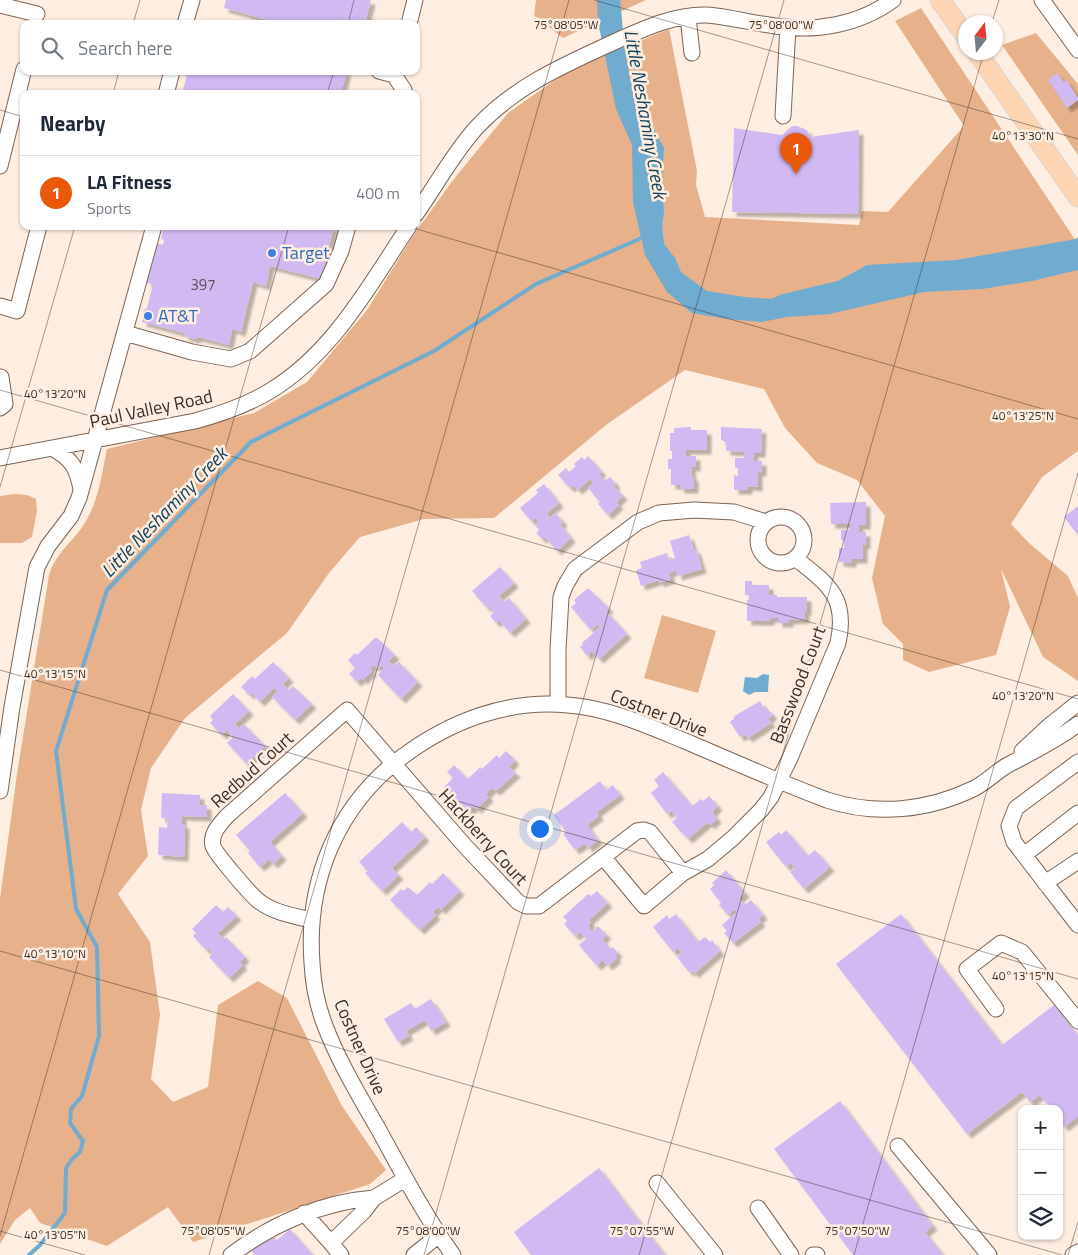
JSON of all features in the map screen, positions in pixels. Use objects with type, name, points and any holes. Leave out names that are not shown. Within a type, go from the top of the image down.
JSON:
[{"type":"main road","points":[[940,0],[958,25]]},
{"type":"main road","points":[[983,60],[1078,197]]},
{"type":"street","points":[[189,20],[192,0]]},
{"type":"street","points":[[410,20],[415,0]]},
{"type":"street","points":[[420,208],[468,138],[495,110],[532,82],[583,56],[652,25],[688,16],[715,16],[809,29],[837,25],[863,16],[893,0]]},
{"type":"street","points":[[1042,0],[1073,33],[1078,50]]},
{"type":"street","points":[[0,5],[37,13]]},
{"type":"street","points":[[688,16],[692,53]]},
{"type":"street","points":[[784,116],[788,27]]},
{"type":"street","points":[[0,166],[23,75]]},
{"type":"street","points":[[167,90],[171,75]]},
{"type":"street","points":[[396,75],[404,90]]},
{"type":"street","points":[[0,306],[17,311],[38,230]]},
{"type":"street","points":[[0,791],[12,707],[37,567],[48,546],[71,516],[81,492],[153,230]]},
{"type":"street","points":[[125,333],[192,352],[231,359],[250,351],[326,284],[341,251],[347,230]]},
{"type":"street","name":"Paul Valley Road","points":[[0,458],[221,414],[269,392],[307,363],[334,335],[362,298],[405,230]]},
{"type":"street","points":[[0,408],[5,404],[1,377]]},
{"type":"street","points":[[52,448],[65,455],[73,464],[79,477],[81,492]]},
{"type":"street","points":[[558,704],[558,650],[561,597],[575,569],[638,522],[659,513],[694,510],[734,512],[766,522]]},
{"type":"street","points":[[786,517],[802,529],[804,539],[802,550],[795,558],[786,562],[776,562],[767,558],[760,550],[758,540],[760,530],[766,522],[775,518],[786,517]]},
{"type":"street","name":"Basswood Court","points":[[604,858],[644,906],[683,873],[708,859],[733,838],[762,810],[771,797],[838,643],[841,628],[836,597],[822,579],[795,558]]},
{"type":"street","name":"Costner Drive","points":[[1006,766],[1049,726],[1078,703]]},
{"type":"street","name":"Costner Drive","points":[[453,1255],[405,1179],[346,1070],[324,1022],[313,975],[311,920],[320,873],[335,835],[357,802],[392,764],[431,736],[465,720],[507,708],[558,704],[596,709],[638,722],[779,781],[846,806],[887,810],[934,804],[975,788],[1006,766],[1064,734],[1078,724]]},
{"type":"street","name":"Redbud Court","points":[[311,920],[273,910],[258,902],[213,846],[216,829],[227,816],[347,710],[392,764]]},
{"type":"street","name":"Hackberry Court","points":[[392,764],[465,846],[518,902],[526,906],[539,906],[637,831],[644,830],[650,832],[683,873]]},
{"type":"street","points":[[1077,765],[1016,808],[1009,826],[1014,842],[1078,926]]},
{"type":"street","points":[[1024,854],[1078,813]]},
{"type":"street","points":[[1045,883],[1078,861]]},
{"type":"street","points":[[996,1009],[967,969],[1001,943],[1022,952],[1078,1021]]},
{"type":"street","points":[[898,1146],[989,1255]]},
{"type":"street","points":[[331,1243],[364,1211],[374,1198],[405,1179]]},
{"type":"street","points":[[656,1183],[715,1255]]},
{"type":"street","points":[[231,1255],[278,1226],[304,1213],[360,1199],[374,1198]]},
{"type":"street","points":[[758,1208],[791,1255]]},
{"type":"street","points":[[304,1213],[341,1255]]},
{"type":"street","points":[[414,1255],[439,1235]]},
{"type":"street","points":[[1074,1255],[1078,1252]]},
{"type":"street","points":[[994,1255],[1000,1255]]},
{"type":"shaded area","points":[[536,0],[646,0],[563,38],[534,15]]},
{"type":"shaded area","points":[[921,8],[1078,244],[1078,451],[1042,477],[1011,524],[1029,543],[1068,576],[1078,598],[1078,681],[1043,657],[1001,569],[1010,607],[996,655],[929,672],[903,660],[903,644],[883,624],[872,578],[885,516],[857,480],[817,463],[785,428],[764,389],[685,370],[606,425],[494,518],[424,519],[360,537],[329,573],[287,633],[185,718],[151,768],[141,810],[148,856],[118,894],[150,942],[160,1015],[151,1079],[173,1102],[208,1087],[218,1005],[258,981],[287,998],[342,1106],[386,1170],[370,1184],[193,1242],[168,1207],[107,1246],[40,1223],[30,1208],[15,1220],[0,1244],[0,899],[17,774],[49,575],[56,559],[81,528],[90,513],[100,486],[107,449],[254,413],[307,382],[367,310],[413,236],[417,230],[420,230],[420,226],[453,180],[508,113],[569,70],[669,29],[697,171],[696,185],[705,217],[859,225],[862,211],[888,212],[964,126],[895,21]]},
{"type":"shaded area","points":[[1036,33],[1078,84],[1078,155],[1003,46],[1003,45]]},
{"type":"shaded area","points":[[27,495],[36,499],[37,511],[32,537],[22,543],[0,543],[0,496]]},
{"type":"shaded area","points":[[662,615],[716,631],[698,693],[644,678]]},
{"type":"water","points":[[597,0],[620,0],[630,79],[637,98],[664,148],[662,181],[664,212],[662,226],[664,244],[675,258],[681,272],[707,291],[771,299],[783,294],[838,281],[867,265],[956,260],[1078,238],[1078,270],[1032,281],[982,289],[924,292],[830,314],[787,317],[762,322],[692,313],[667,292],[645,255],[633,202],[632,145],[616,109],[598,22]]},
{"type":"water","points":[[763,674],[769,675],[768,692],[755,692],[749,695],[743,691],[745,677],[757,678]]},
{"type":"building","points":[[226,0],[371,0],[366,20],[268,20],[224,8]]},
{"type":"building","points":[[1057,73],[1064,82],[1066,80],[1078,98],[1067,108],[1048,80]]},
{"type":"building","points":[[184,75],[346,75],[342,90],[183,90],[187,76]]},
{"type":"building","points":[[792,126],[807,130],[810,137],[859,130],[858,214],[732,212],[734,128],[782,135]]},
{"type":"building","points":[[163,230],[333,230],[321,279],[270,266],[266,286],[253,282],[241,332],[232,329],[229,345],[198,337],[195,339],[185,336],[184,333],[142,322],[153,284],[147,283],[147,276],[157,243],[163,245],[164,240],[161,239]]},
{"type":"building","points":[[691,427],[691,430],[707,430],[707,450],[686,450],[686,456],[696,456],[696,467],[691,467],[692,477],[694,477],[694,489],[680,489],[680,485],[671,485],[671,469],[668,469],[668,459],[672,459],[670,433],[674,433],[674,428]]},
{"type":"building","points":[[721,427],[762,429],[761,453],[754,453],[753,461],[762,461],[762,472],[758,472],[758,487],[748,486],[748,490],[734,490],[734,475],[738,476],[738,468],[735,468],[735,458],[744,458],[744,452],[726,451],[726,442],[721,440]]},
{"type":"building","points":[[588,456],[602,472],[599,474],[605,481],[610,477],[616,484],[614,486],[623,496],[616,502],[619,505],[608,515],[588,488],[594,482],[590,479],[578,490],[573,485],[570,488],[558,475],[566,468],[569,472],[582,457],[584,460]]},
{"type":"building","points":[[544,484],[559,503],[547,513],[550,518],[556,513],[563,522],[560,524],[571,538],[557,551],[545,537],[542,539],[536,533],[539,530],[535,525],[539,522],[535,518],[531,521],[520,508],[538,493],[536,490]]},
{"type":"building","points":[[866,502],[866,525],[859,525],[859,532],[866,532],[866,544],[863,545],[863,559],[852,559],[852,563],[839,562],[839,548],[844,548],[844,541],[841,540],[841,530],[850,530],[850,524],[831,524],[830,503]]},
{"type":"building","points":[[1078,506],[1078,535],[1064,517]]},
{"type":"building","points":[[689,535],[694,550],[696,549],[702,569],[678,576],[676,570],[669,573],[671,579],[659,583],[659,580],[641,586],[636,570],[642,568],[640,562],[667,553],[669,560],[675,558],[670,541]]},
{"type":"building","points":[[500,567],[514,583],[499,596],[504,602],[509,598],[526,619],[510,633],[499,620],[496,623],[490,616],[494,613],[489,606],[487,608],[472,591]]},
{"type":"building","points":[[745,581],[752,581],[752,585],[769,585],[769,595],[777,595],[777,597],[807,597],[805,619],[789,620],[789,623],[778,623],[778,618],[770,618],[770,621],[747,621],[747,600],[749,600],[749,595],[745,595]]},
{"type":"building","points":[[588,588],[609,608],[606,611],[627,634],[599,659],[592,651],[587,656],[580,647],[600,627],[598,624],[591,630],[571,607],[576,603],[574,600]]},
{"type":"building","points":[[376,637],[395,655],[389,661],[394,666],[399,662],[418,682],[401,699],[378,675],[384,668],[382,665],[378,669],[374,665],[370,668],[372,671],[363,680],[361,678],[357,682],[349,674],[355,668],[348,660],[355,653],[357,655]]},
{"type":"building","points":[[273,662],[289,678],[283,684],[289,690],[293,686],[312,704],[295,720],[272,697],[278,692],[274,688],[260,702],[252,693],[250,695],[241,687],[252,676],[255,679]]},
{"type":"building","points":[[233,694],[249,711],[235,724],[239,729],[244,724],[265,746],[247,764],[227,743],[233,737],[227,730],[222,735],[210,723],[213,720],[210,716]]},
{"type":"building","points":[[760,701],[765,710],[767,708],[773,715],[768,719],[771,723],[748,738],[745,734],[740,737],[730,722],[735,718],[733,717]]},
{"type":"building","points":[[506,751],[515,760],[509,767],[516,773],[496,791],[492,788],[486,794],[489,797],[477,809],[474,806],[469,811],[444,787],[453,778],[447,772],[454,765],[468,779],[480,767],[482,769],[497,755],[499,758]]},
{"type":"building","points":[[663,772],[692,806],[709,796],[718,806],[712,812],[717,819],[710,825],[708,822],[688,839],[672,822],[677,818],[671,811],[667,814],[651,793],[659,786],[654,780]]},
{"type":"building","points":[[600,781],[606,790],[613,785],[620,795],[597,812],[599,816],[587,825],[598,840],[588,848],[585,843],[575,850],[563,834],[566,832],[554,815]]},
{"type":"building","points":[[162,793],[200,795],[200,805],[207,805],[207,817],[182,816],[182,824],[185,824],[184,857],[158,855],[159,827],[167,828],[168,818],[161,818]]},
{"type":"building","points":[[285,793],[303,813],[270,842],[282,856],[273,864],[269,859],[260,867],[248,853],[250,851],[236,835]]},
{"type":"building","points":[[402,822],[411,832],[416,827],[425,837],[392,868],[399,875],[382,891],[365,873],[368,871],[359,862]]},
{"type":"building","points":[[786,830],[808,856],[815,850],[830,867],[804,889],[790,872],[795,868],[791,863],[786,867],[766,842],[779,832],[781,835]]},
{"type":"building","points":[[726,870],[745,893],[739,898],[745,905],[751,900],[763,915],[758,919],[761,922],[733,943],[724,933],[727,931],[722,925],[737,912],[735,909],[728,915],[719,905],[721,903],[710,889],[714,885],[712,883]]},
{"type":"building","points":[[443,873],[460,891],[441,910],[438,907],[433,912],[436,915],[420,930],[390,900],[401,889],[403,891],[408,887],[417,895],[430,882],[432,884]]},
{"type":"building","points":[[597,891],[608,903],[589,920],[591,923],[588,926],[592,932],[598,926],[607,935],[602,939],[611,949],[613,947],[618,953],[615,955],[617,958],[608,966],[603,960],[597,966],[579,945],[586,939],[580,932],[575,936],[564,924],[567,921],[563,917],[588,894],[591,896]]},
{"type":"building","points":[[216,905],[223,912],[228,907],[237,916],[218,933],[224,939],[226,937],[245,957],[240,962],[243,965],[229,978],[209,957],[213,953],[208,948],[206,950],[193,936],[196,933],[192,929]]},
{"type":"building","points":[[676,914],[698,942],[705,937],[710,942],[712,940],[720,951],[694,974],[692,970],[689,972],[677,957],[682,953],[678,948],[673,952],[653,927],[667,915],[669,919]]},
{"type":"building","points":[[901,914],[1002,1045],[1054,1005],[1078,1036],[1078,1116],[1064,1127],[1063,1105],[1048,1105],[1040,1095],[1030,1102],[1022,1092],[967,1134],[836,964]]},
{"type":"building","points":[[431,999],[446,1022],[431,1031],[425,1020],[406,1031],[409,1036],[398,1042],[384,1019],[411,1003],[415,1009]]},
{"type":"building","points":[[840,1101],[933,1226],[925,1232],[943,1255],[853,1255],[774,1149]]},
{"type":"building","points":[[599,1168],[665,1255],[531,1255],[514,1232]]},
{"type":"building","points":[[290,1229],[313,1255],[255,1255],[250,1249],[269,1232],[276,1241]]},
{"type":"waterway","name":"Little Neshaminy Creek","points":[[29,1255],[40,1245],[65,1213],[66,1168],[80,1152],[83,1141],[70,1123],[71,1109],[82,1096],[99,1036],[97,947],[76,909],[56,751],[107,590],[251,442],[434,351],[536,284],[644,237]]},
{"type":"place","name":"LA Fitness","points":[[796,174]]},
{"type":"place","name":"Target","points":[[272,253]]},
{"type":"place","name":"AT&T","points":[[148,316]]}]
